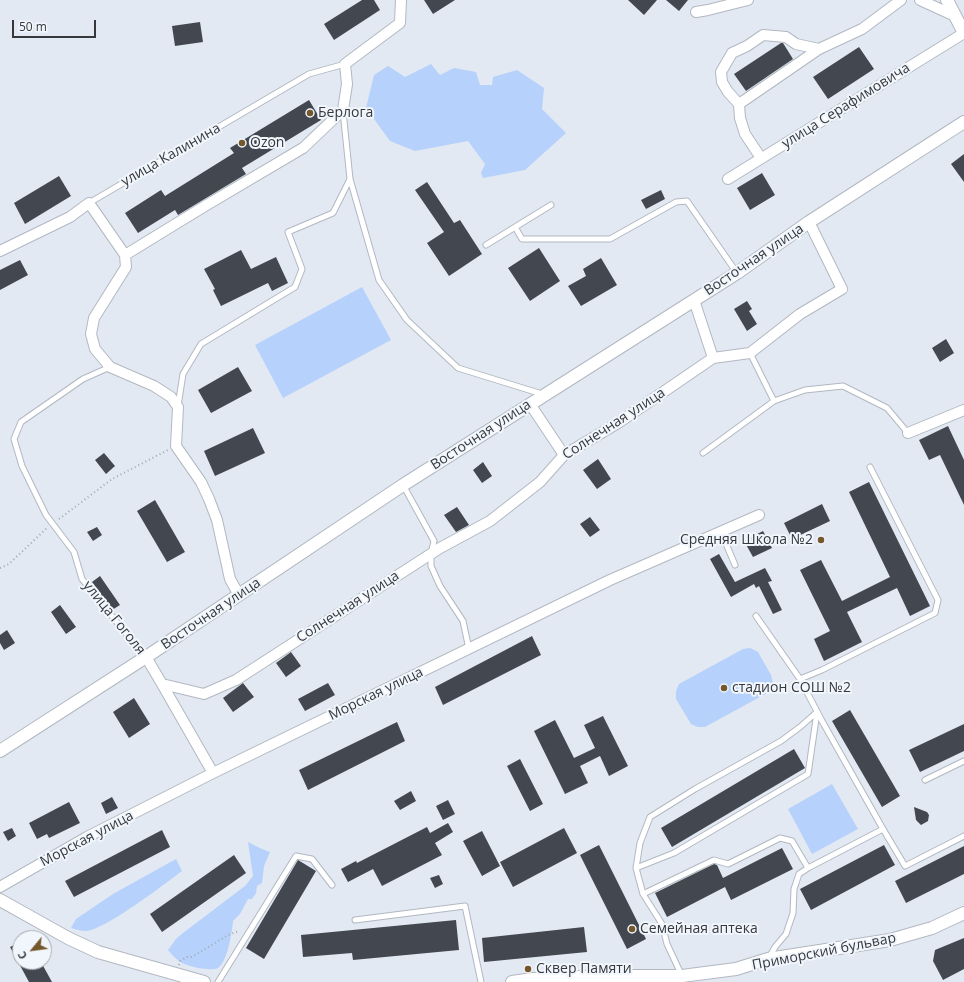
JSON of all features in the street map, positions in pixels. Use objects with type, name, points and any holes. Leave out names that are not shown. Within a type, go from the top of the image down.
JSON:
[{"type":"street","points":[[125,255],[303,148],[343,110],[347,84],[345,64],[400,24],[401,0]]},
{"type":"street","points":[[696,12],[748,0]]},
{"type":"street","points":[[739,104],[819,49],[862,29],[901,0]]},
{"type":"street","points":[[920,0],[955,16]]},
{"type":"street","points":[[947,0],[964,33]]},
{"type":"street","name":"улица Серафимовича","points":[[728,178],[964,33]]},
{"type":"street","points":[[761,158],[745,134],[740,118],[739,104],[728,92],[722,82],[721,72],[732,53],[747,46],[763,35],[786,37],[796,44],[819,49]]},
{"type":"street","name":"Восточная улица","points":[[0,751],[146,658],[403,485],[737,273],[809,222],[964,122]]},
{"type":"street","points":[[89,203],[125,255],[126,267],[94,318],[91,334],[95,349],[110,367],[154,386],[171,397],[178,407],[176,446],[201,482],[209,499],[216,520],[230,579],[239,595]]},
{"type":"street","name":"улица Калинина","points":[[0,251],[70,217],[89,203]]},
{"type":"street","points":[[750,353],[800,314],[842,289],[809,222]]},
{"type":"street","points":[[694,300],[713,358]]},
{"type":"street","name":"Солнечная улица","points":[[162,684],[204,694],[236,680],[431,554],[490,521],[540,482],[564,454],[618,423],[713,358],[750,353]]},
{"type":"street","points":[[530,404],[564,454]]},
{"type":"street","points":[[908,433],[964,410]]},
{"type":"street","name":"Морская улица","points":[[0,887],[87,838],[213,773],[610,580],[760,515]]},
{"type":"street","name":"улица Гоголя","points":[[146,658],[213,773]]},
{"type":"street","points":[[0,900],[68,938],[98,952],[204,982]]},
{"type":"street","name":"Приморский бульвар","points":[[512,982],[533,979],[602,976],[682,976],[736,969],[768,959],[890,940],[932,928],[964,914]]},
{"type":"lane","name":"улица Калинина","points":[[89,203],[309,74],[345,64]]},
{"type":"lane","points":[[343,110],[350,179],[379,280],[407,320],[458,368],[543,395]]},
{"type":"lane","points":[[178,407],[183,374],[201,344],[295,287],[302,269],[288,232],[332,213],[350,179]]},
{"type":"lane","points":[[515,227],[522,239],[610,239],[676,202],[687,201],[737,273]]},
{"type":"lane","points":[[486,245],[551,205]]},
{"type":"lane","points":[[750,353],[774,401]]},
{"type":"lane","name":"улица Гоголя","points":[[110,367],[83,379],[21,422],[14,439],[22,466],[46,515],[74,552],[82,579],[146,658]]},
{"type":"lane","points":[[703,453],[774,401],[805,390],[843,386],[887,408],[908,433]]},
{"type":"lane","points":[[800,679],[822,670],[935,613],[938,600],[870,466]]},
{"type":"lane","points":[[403,485],[434,541],[431,554],[431,566],[440,586],[463,621],[468,649]]},
{"type":"lane","points":[[721,532],[735,565]]},
{"type":"lane","points":[[756,616],[800,679],[904,866],[964,836]]},
{"type":"lane","points":[[636,868],[674,852],[808,774],[818,712]]},
{"type":"lane","points":[[682,976],[667,944],[662,924],[643,894],[636,868],[640,843],[650,817],[695,789],[781,741],[818,712]]},
{"type":"lane","points":[[925,780],[964,761]]},
{"type":"lane","points":[[768,959],[775,947],[786,934],[793,913],[794,889],[799,874],[883,829]]},
{"type":"lane","points":[[643,894],[714,860],[728,864],[780,838],[792,840],[808,868]]},
{"type":"lane","points":[[218,982],[296,856],[312,859],[332,885]]},
{"type":"lane","points":[[355,920],[465,906],[481,982]]},
{"type":"path","points":[[0,568],[9,564],[53,524],[112,479],[176,446]]},
{"type":"path","points":[[176,974],[180,961],[187,957],[192,957],[228,935],[239,931]]},
{"type":"shaded area","points":[[431,64],[440,75],[454,68],[476,72],[480,85],[492,85],[493,77],[517,70],[544,88],[542,109],[566,133],[525,170],[483,178],[481,173],[485,164],[468,141],[415,151],[390,141],[366,108],[374,75],[388,66],[405,77]]},
{"type":"shaded area","points":[[362,287],[391,340],[283,398],[255,345]]},
{"type":"shaded area","name":"стадион СОШ №2","points":[[750,648],[758,652],[771,675],[773,683],[769,692],[705,727],[698,727],[691,724],[676,699],[676,691],[679,684],[743,649]]},
{"type":"shaded area","points":[[832,784],[858,829],[812,854],[788,809]]},
{"type":"shaded area","points":[[248,842],[270,852],[264,866],[262,883],[257,886],[256,893],[252,899],[248,899],[240,914],[233,921],[229,946],[224,959],[218,968],[215,969],[198,968],[182,963],[168,950],[176,939],[245,886],[253,876]]},
{"type":"shaded area","points":[[176,859],[182,871],[134,906],[94,929],[86,931],[71,928],[76,919],[113,894]]},
{"type":"building","points":[[362,0],[374,0],[380,10],[334,40],[324,24]]},
{"type":"building","points":[[424,0],[455,0],[433,14]]},
{"type":"building","points":[[628,0],[657,0],[644,15]]},
{"type":"building","points":[[666,0],[688,0],[679,11]]},
{"type":"building","points":[[200,22],[203,42],[175,46],[172,26]]},
{"type":"building","points":[[783,43],[793,59],[746,91],[734,74]]},
{"type":"building","points":[[859,47],[874,69],[828,99],[813,77]]},
{"type":"building","points":[[309,100],[321,120],[242,168],[246,174],[178,215],[175,210],[138,233],[125,213],[161,190],[165,196],[234,153],[230,148]]},
{"type":"building","points":[[964,154],[964,182],[951,164]]},
{"type":"building","points":[[762,173],[775,195],[750,210],[737,188]]},
{"type":"building","points":[[59,176],[71,196],[25,224],[14,203]]},
{"type":"building","points":[[427,182],[454,223],[460,220],[482,254],[449,276],[427,243],[444,232],[415,190]]},
{"type":"building","points":[[661,190],[665,199],[646,209],[641,200]]},
{"type":"building","points":[[539,248],[560,281],[530,301],[508,268]]},
{"type":"building","points":[[241,250],[251,269],[276,257],[288,283],[272,291],[268,283],[221,306],[213,290],[215,289],[204,269]]},
{"type":"building","points":[[601,258],[617,285],[581,306],[568,286],[586,276],[583,269]]},
{"type":"building","points":[[20,260],[28,275],[0,290],[0,270]]},
{"type":"building","points":[[747,301],[752,309],[749,311],[757,324],[747,331],[734,309]]},
{"type":"building","points":[[946,339],[954,353],[940,362],[932,348]]},
{"type":"building","points":[[238,367],[252,391],[211,413],[198,390]]},
{"type":"building","points":[[948,426],[964,460],[964,505],[940,455],[929,460],[919,440]]},
{"type":"building","points":[[253,428],[265,453],[215,476],[204,451]]},
{"type":"building","points":[[104,453],[115,466],[106,474],[95,460]]},
{"type":"building","points":[[598,459],[611,479],[597,489],[583,470]]},
{"type":"building","points":[[483,462],[492,476],[482,483],[473,470]]},
{"type":"building","points":[[869,482],[930,606],[910,616],[897,588],[847,612],[862,642],[824,661],[814,639],[830,631],[800,570],[821,560],[842,601],[890,577],[849,492]]},
{"type":"building","points":[[155,500],[185,552],[167,562],[137,511]]},
{"type":"building","points":[[822,504],[830,521],[792,539],[784,523]]},
{"type":"building","points":[[457,507],[469,525],[456,532],[444,515]]},
{"type":"building","points":[[590,517],[600,530],[590,537],[580,524]]},
{"type":"building","points":[[97,527],[102,535],[93,541],[87,532]]},
{"type":"building","points":[[763,531],[772,548],[753,557],[744,541]]},
{"type":"building","points":[[719,554],[735,582],[765,568],[772,581],[768,582],[782,610],[773,614],[759,586],[756,588],[754,584],[731,597],[710,559]]},
{"type":"building","points":[[100,576],[120,605],[112,610],[92,582]]},
{"type":"building","points":[[60,605],[76,627],[66,634],[51,612]]},
{"type":"building","points":[[7,630],[15,643],[4,650],[0,643],[0,635]]},
{"type":"building","points":[[532,636],[541,655],[443,705],[435,687]]},
{"type":"building","points":[[291,652],[301,666],[286,677],[276,663]]},
{"type":"building","points":[[243,683],[254,697],[233,712],[223,698]]},
{"type":"building","points":[[328,683],[335,695],[305,711],[298,699]]},
{"type":"building","points":[[134,698],[150,724],[129,738],[113,712]]},
{"type":"building","points":[[850,710],[900,796],[882,807],[832,721]]},
{"type":"building","points":[[603,716],[628,766],[609,776],[600,756],[580,766],[588,783],[565,794],[534,731],[555,720],[574,758],[595,748],[584,725]]},
{"type":"building","points":[[397,722],[405,741],[308,790],[299,770]]},
{"type":"building","points":[[964,724],[964,751],[920,772],[909,750]]},
{"type":"building","points":[[794,749],[805,768],[672,847],[661,828]]},
{"type":"building","points":[[520,759],[543,804],[530,811],[507,766]]},
{"type":"building","points":[[411,791],[416,801],[400,810],[394,801]]},
{"type":"building","points":[[112,797],[118,808],[106,814],[101,803]]},
{"type":"building","points":[[448,800],[455,814],[443,820],[436,806]]},
{"type":"building","points":[[69,802],[80,823],[49,838],[47,834],[37,839],[29,823]]},
{"type":"building","points":[[914,807],[927,812],[929,815],[928,821],[921,825],[916,820]]},
{"type":"building","points":[[448,823],[453,832],[435,843],[442,855],[382,886],[373,869],[348,882],[341,869],[356,861],[357,863],[427,827],[430,833]]},
{"type":"building","points":[[12,828],[16,836],[8,841],[3,832]]},
{"type":"building","points":[[564,828],[577,853],[513,887],[500,862]]},
{"type":"building","points":[[162,830],[170,847],[74,897],[65,881]]},
{"type":"building","points":[[482,831],[500,866],[482,876],[463,841]]},
{"type":"building","points":[[599,845],[646,939],[627,949],[580,855]]},
{"type":"building","points":[[884,845],[895,865],[811,910],[800,889]]},
{"type":"building","points":[[964,846],[964,874],[906,903],[895,881]]},
{"type":"building","points":[[782,848],[793,869],[731,900],[725,887],[667,917],[655,893],[714,864],[717,865],[723,878]]},
{"type":"building","points":[[234,855],[246,873],[162,932],[150,914]]},
{"type":"building","points":[[298,860],[316,871],[264,959],[246,948]]},
{"type":"building","points":[[439,875],[443,884],[435,888],[430,878]]},
{"type":"building","points":[[456,920],[459,950],[353,960],[352,953],[303,957],[301,935]]},
{"type":"building","points":[[584,927],[587,952],[484,962],[482,938]]},
{"type":"building","points":[[964,938],[964,969],[943,980],[933,961],[935,950]]},
{"type":"building","points":[[22,970],[45,970],[52,982],[29,982]]},
{"type":"place","name":"Берлога","points":[[310,113]]},
{"type":"place","name":"Ozon","points":[[242,143]]},
{"type":"place","name":"Средняя Школа №2","points":[[821,540]]},
{"type":"place","name":"стадион СОШ №2","points":[[724,688]]},
{"type":"place","name":"Семейная аптека","points":[[632,929]]},
{"type":"place","name":"Сквер Памяти","points":[[528,969]]}]
